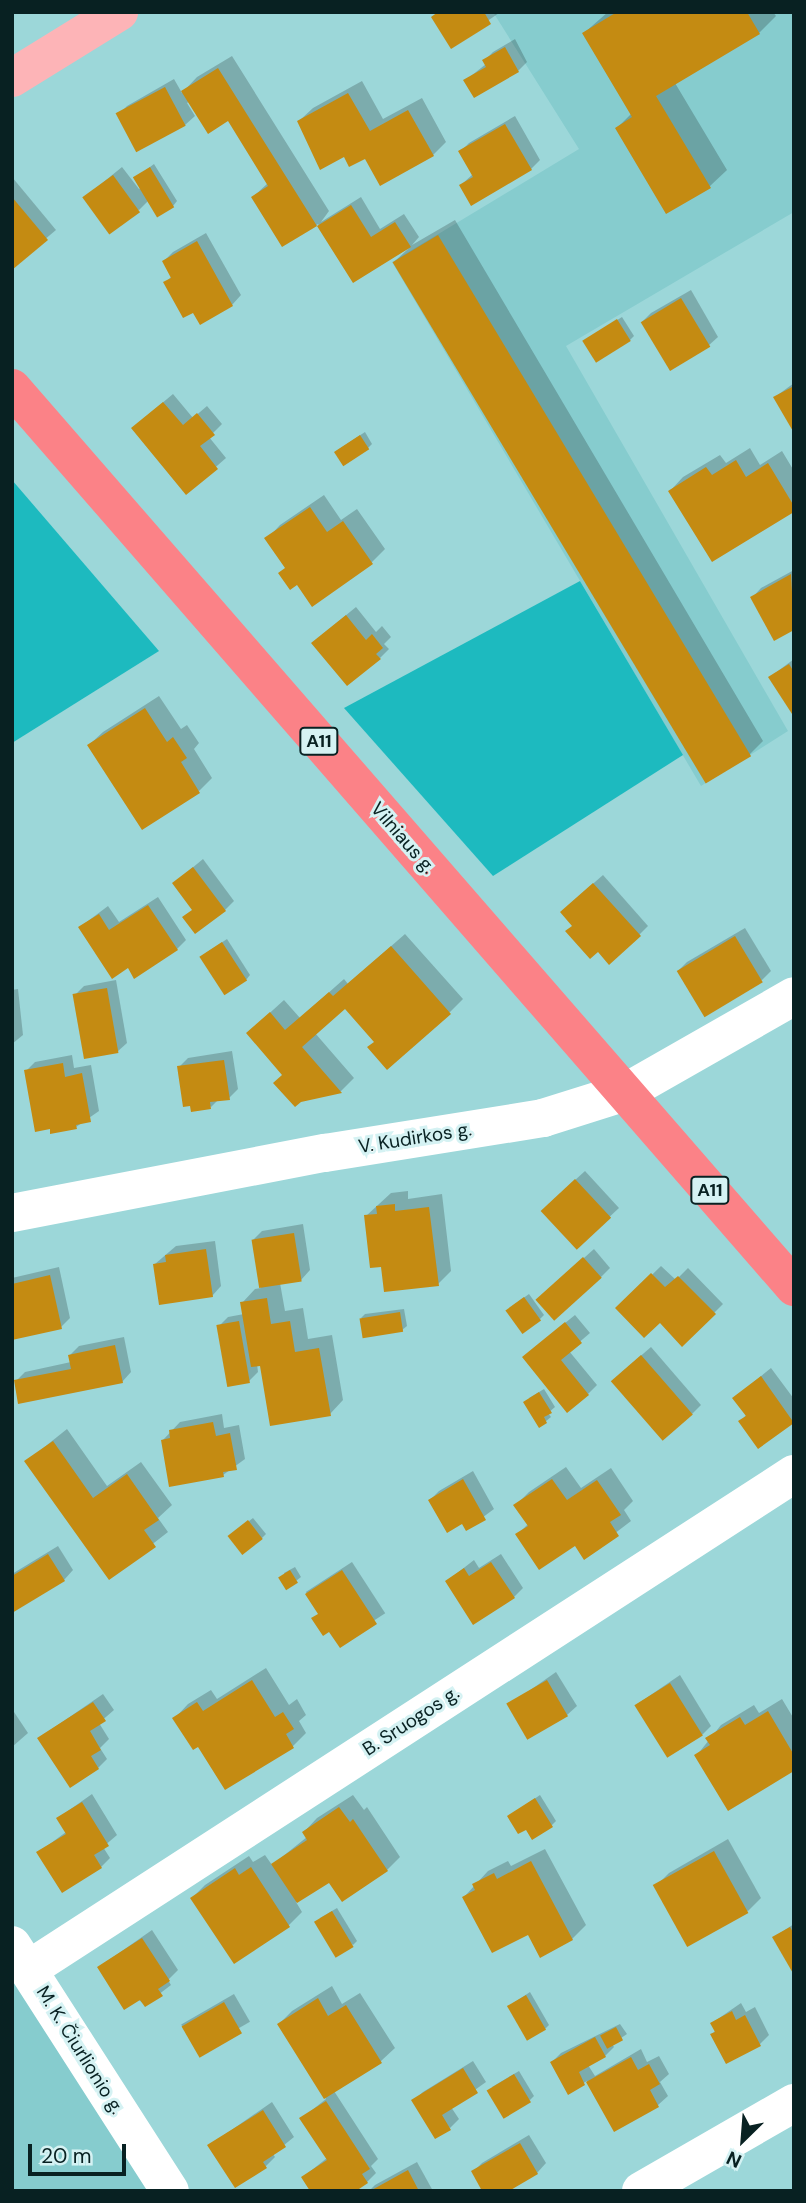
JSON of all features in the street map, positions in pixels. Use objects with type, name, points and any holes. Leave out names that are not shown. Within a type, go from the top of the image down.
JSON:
[{"type":"highway","name":"Vilniaus g.","points":[[12,388],[794,1287]]},
{"type":"main road","points":[[12,78],[119,12]]},
{"type":"street","name":"V. Kudirkos g.","points":[[12,1213],[325,1153],[543,1118],[626,1093],[794,996]]},
{"type":"street","name":"B. Sruogos g.","points":[[20,1957],[794,1474]]},
{"type":"street","name":"M. K. Čiurlionio g.","points":[[20,1957],[170,2191]]},
{"type":"street","points":[[641,2191],[794,2103]]},
{"type":"shaded area","points":[[493,12],[794,12],[794,212],[566,346],[788,731],[701,786],[392,262],[579,149]]},
{"type":"shaded area","points":[[12,480],[159,651],[12,743]]},
{"type":"shaded area","points":[[580,581],[683,755],[493,876],[344,708]]},
{"type":"shaded area","points":[[12,1945],[170,2191],[12,2191]]},
{"type":"building","points":[[438,12],[484,12],[491,24],[451,49],[431,17]]},
{"type":"building","points":[[617,12],[747,12],[760,34],[656,96],[711,188],[666,214],[615,128],[632,117],[582,33]]},
{"type":"building","points":[[505,47],[519,72],[474,98],[463,80],[486,67],[482,60]]},
{"type":"building","points":[[218,68],[317,226],[282,247],[251,197],[268,186],[228,121],[208,134],[181,91]]},
{"type":"building","points":[[165,87],[186,126],[136,152],[116,113]]},
{"type":"building","points":[[348,93],[370,131],[408,110],[434,156],[380,186],[365,159],[349,167],[344,157],[320,170],[297,121]]},
{"type":"building","points":[[505,124],[532,170],[471,206],[459,185],[473,177],[458,151]]},
{"type":"building","points":[[150,167],[174,207],[157,218],[133,177]]},
{"type":"building","points":[[113,175],[140,212],[109,235],[82,197]]},
{"type":"building","points":[[12,197],[48,240],[12,270]]},
{"type":"building","points":[[351,205],[371,237],[395,222],[411,247],[353,283],[317,226]]},
{"type":"building","points":[[438,235],[751,756],[706,783],[393,262]]},
{"type":"building","points":[[197,241],[233,306],[200,325],[193,313],[183,318],[163,282],[171,278],[162,261]]},
{"type":"building","points":[[681,298],[710,347],[670,371],[641,322]]},
{"type":"building","points":[[617,319],[631,341],[596,363],[582,341]]},
{"type":"building","points":[[794,386],[794,433],[773,397]]},
{"type":"building","points":[[163,402],[183,425],[197,413],[215,435],[200,446],[218,469],[186,495],[131,428]]},
{"type":"building","points":[[360,435],[369,449],[343,466],[334,452]]},
{"type":"building","points":[[736,460],[746,477],[768,463],[794,506],[794,512],[712,562],[668,491],[706,467],[712,475]]},
{"type":"building","points":[[310,507],[327,532],[343,521],[373,564],[312,607],[297,585],[290,590],[278,573],[285,568],[264,538]]},
{"type":"building","points":[[791,574],[794,630],[774,641],[750,597]]},
{"type":"building","points":[[346,615],[366,640],[372,634],[383,648],[376,654],[381,659],[347,686],[311,643]]},
{"type":"building","points":[[789,664],[794,672],[794,717],[768,677]]},
{"type":"building","points":[[145,708],[167,742],[173,737],[187,758],[181,762],[200,793],[142,830],[87,745]]},
{"type":"building","points":[[193,867],[226,911],[195,934],[182,917],[192,910],[172,883]]},
{"type":"building","points":[[593,883],[641,936],[609,965],[598,952],[590,959],[565,931],[572,926],[560,912]]},
{"type":"building","points":[[148,905],[178,950],[134,979],[128,968],[112,979],[78,927],[99,914],[109,930]]},
{"type":"building","points":[[735,936],[763,982],[705,1017],[677,971]]},
{"type":"building","points":[[222,942],[247,981],[224,995],[199,957]]},
{"type":"building","points":[[391,946],[451,1014],[387,1070],[367,1047],[374,1042],[345,1009],[302,1047],[342,1093],[301,1102],[295,1107],[273,1083],[282,1075],[246,1033],[270,1012],[285,1030],[329,992],[333,996]]},
{"type":"building","points":[[107,988],[118,1053],[84,1059],[73,994]]},
{"type":"building","points":[[224,1060],[230,1100],[210,1102],[211,1109],[191,1112],[190,1106],[183,1107],[177,1066]]},
{"type":"building","points":[[63,1063],[65,1077],[82,1073],[91,1122],[76,1125],[77,1129],[50,1134],[50,1129],[35,1132],[24,1070]]},
{"type":"building","points":[[575,1179],[611,1218],[577,1250],[541,1211]]},
{"type":"building","points":[[395,1204],[395,1211],[429,1207],[439,1286],[384,1292],[381,1267],[370,1268],[364,1215],[377,1214],[376,1206]]},
{"type":"building","points":[[294,1233],[302,1281],[259,1288],[252,1240]]},
{"type":"building","points":[[206,1249],[213,1297],[159,1305],[153,1264],[166,1262],[165,1255]]},
{"type":"building","points":[[583,1257],[602,1278],[554,1321],[535,1300]]},
{"type":"building","points":[[651,1273],[665,1287],[678,1276],[716,1314],[682,1347],[660,1323],[644,1338],[615,1308]]},
{"type":"building","points":[[50,1275],[62,1329],[12,1340],[12,1284]]},
{"type":"building","points":[[524,1297],[541,1320],[522,1334],[505,1311]]},
{"type":"building","points":[[267,1298],[271,1324],[290,1321],[295,1352],[319,1348],[331,1416],[270,1426],[260,1366],[251,1367],[240,1302]]},
{"type":"building","points":[[400,1312],[403,1332],[363,1338],[360,1318]]},
{"type":"building","points":[[239,1321],[250,1383],[227,1387],[216,1325]]},
{"type":"building","points":[[565,1322],[582,1343],[561,1360],[589,1395],[567,1413],[522,1357]]},
{"type":"building","points":[[115,1345],[123,1383],[18,1404],[14,1380],[71,1369],[68,1355]]},
{"type":"building","points":[[641,1355],[693,1415],[663,1441],[611,1381]]},
{"type":"building","points":[[761,1376],[794,1423],[758,1449],[738,1421],[746,1416],[732,1398]]},
{"type":"building","points":[[539,1392],[552,1413],[544,1417],[547,1423],[539,1428],[523,1402]]},
{"type":"building","points":[[213,1422],[216,1436],[230,1433],[237,1470],[223,1472],[224,1477],[169,1487],[161,1440],[170,1438],[169,1430]]},
{"type":"building","points":[[53,1441],[93,1498],[127,1474],[159,1520],[144,1530],[156,1547],[109,1580],[24,1461]]},
{"type":"building","points":[[463,1479],[486,1520],[466,1531],[462,1524],[447,1533],[428,1500]]},
{"type":"building","points":[[552,1479],[567,1500],[597,1480],[621,1515],[610,1522],[619,1536],[584,1560],[575,1546],[539,1570],[515,1534],[528,1526],[513,1505]]},
{"type":"building","points":[[248,1520],[263,1539],[242,1555],[228,1536]]},
{"type":"building","points":[[48,1554],[65,1581],[12,1613],[12,1576]]},
{"type":"building","points":[[491,1562],[515,1598],[473,1625],[445,1581],[464,1568],[469,1576]]},
{"type":"building","points":[[290,1570],[298,1583],[286,1590],[278,1577]]},
{"type":"building","points":[[342,1570],[377,1624],[340,1648],[329,1632],[323,1636],[311,1618],[318,1614],[305,1594]]},
{"type":"building","points":[[252,1680],[275,1717],[283,1712],[294,1729],[286,1734],[294,1748],[225,1790],[198,1747],[193,1750],[172,1718],[197,1702],[203,1711]]},
{"type":"building","points":[[547,1680],[568,1716],[527,1740],[506,1704]]},
{"type":"building","points":[[670,1683],[703,1736],[667,1758],[634,1705]]},
{"type":"building","points":[[93,1702],[106,1721],[90,1731],[101,1750],[91,1756],[99,1769],[70,1788],[37,1738]]},
{"type":"building","points":[[768,1711],[794,1755],[794,1771],[728,1811],[694,1755],[710,1745],[705,1738],[740,1717],[745,1725]]},
{"type":"building","points":[[535,1798],[553,1827],[532,1840],[526,1830],[518,1834],[507,1816]]},
{"type":"building","points":[[82,1802],[109,1846],[94,1855],[102,1868],[62,1893],[36,1852],[66,1834],[56,1818]]},
{"type":"building","points":[[339,1807],[350,1822],[353,1819],[388,1871],[342,1902],[329,1883],[297,1903],[271,1864],[307,1840],[302,1832]]},
{"type":"building","points":[[714,1851],[748,1913],[687,1947],[653,1885]]},
{"type":"building","points":[[531,1861],[573,1940],[540,1958],[528,1935],[492,1953],[462,1897],[475,1890],[472,1884],[494,1873],[497,1879]]},
{"type":"building","points":[[251,1867],[290,1927],[234,1964],[190,1898],[235,1868],[239,1875]]},
{"type":"building","points":[[332,1911],[354,1947],[336,1958],[314,1922]]},
{"type":"building","points":[[790,1927],[794,1934],[794,1975],[772,1937]]},
{"type":"building","points":[[142,1938],[170,1981],[158,1989],[163,1996],[145,2007],[140,2000],[124,2010],[97,1967]]},
{"type":"building","points":[[526,1995],[546,2030],[527,2041],[507,2006]]},
{"type":"building","points":[[318,1998],[328,2016],[346,2005],[382,2063],[324,2099],[277,2024]]},
{"type":"building","points":[[224,2002],[242,2033],[200,2058],[182,2026]]},
{"type":"building","points":[[732,2011],[736,2020],[745,2015],[761,2046],[726,2064],[710,2034],[715,2032],[710,2023]]},
{"type":"building","points":[[616,2027],[623,2040],[607,2049],[600,2035]]},
{"type":"building","points":[[595,2037],[606,2057],[579,2072],[585,2085],[568,2095],[550,2062]]},
{"type":"building","points":[[631,2057],[638,2070],[649,2064],[660,2084],[650,2090],[659,2107],[614,2132],[586,2082]]},
{"type":"building","points":[[463,2068],[478,2093],[442,2115],[451,2130],[435,2139],[411,2100]]},
{"type":"building","points":[[514,2074],[531,2102],[504,2119],[487,2090]]},
{"type":"building","points":[[326,2101],[370,2169],[362,2174],[368,2183],[356,2191],[310,2191],[301,2177],[327,2160],[299,2118]]},
{"type":"building","points":[[263,2110],[286,2147],[263,2162],[267,2168],[235,2188],[207,2145]]},
{"type":"building","points":[[520,2143],[538,2174],[509,2191],[482,2191],[471,2171]]},
{"type":"building","points":[[408,2170],[419,2191],[370,2191]]}]
